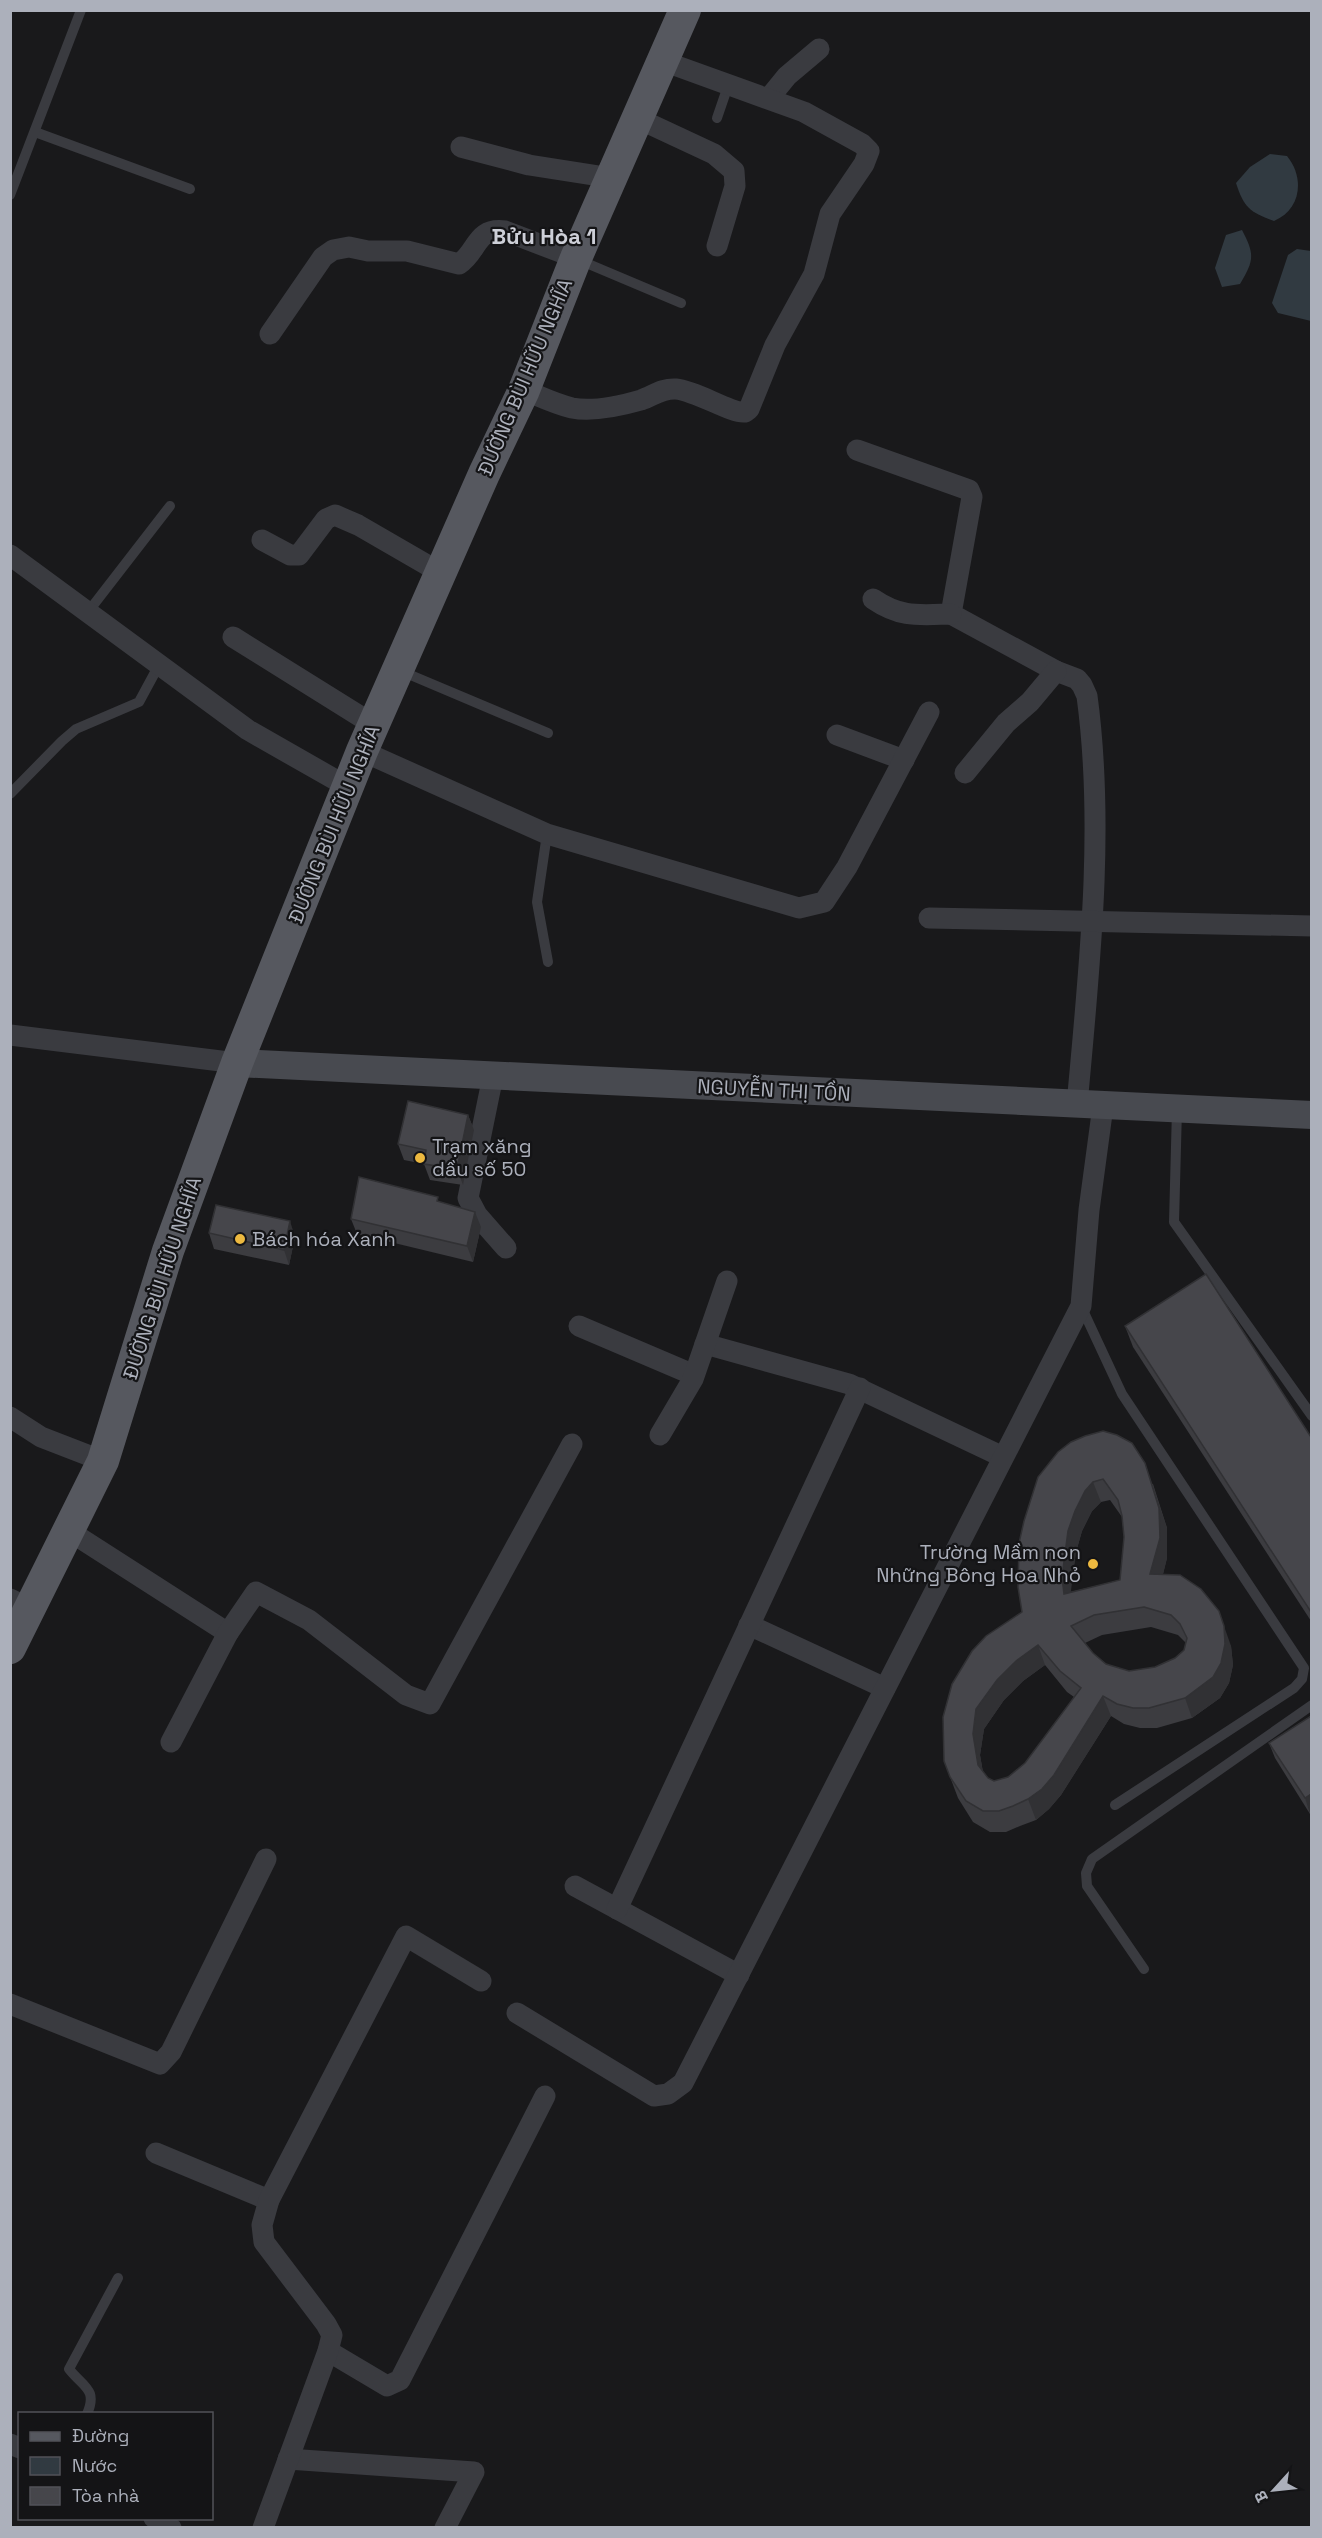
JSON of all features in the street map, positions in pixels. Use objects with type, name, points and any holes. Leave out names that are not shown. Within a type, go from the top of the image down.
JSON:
[{"type":"main road","name":"ĐƯỜNG BÙI HỮU NGHĨA","points":[[10,1648],[21,1604],[69,1531],[103,1461],[168,1251],[237,1063],[368,738],[524,390],[576,258],[639,119],[663,61],[678,13]]},
{"type":"street","points":[[769,98],[787,76],[819,49]]},
{"type":"street","points":[[524,390],[575,408],[595,408],[630,402],[664,390],[675,389],[702,396],[739,412],[746,412],[775,345],[814,274],[830,214],[864,164],[869,151],[862,144],[804,112],[663,61]]},
{"type":"street","points":[[639,119],[714,154],[734,171],[735,186],[717,246]]},
{"type":"street","points":[[461,147],[529,165],[612,178]]},
{"type":"street","points":[[270,334],[323,257],[340,248],[407,251],[459,264],[483,235],[497,230],[576,258]]},
{"type":"street","points":[[857,450],[914,472],[956,484],[971,493],[951,614]]},
{"type":"street","points":[[262,540],[290,555],[299,555],[326,519],[335,515],[441,573]]},
{"type":"street","points":[[10,555],[248,730],[348,787]]},
{"type":"street","points":[[517,2013],[654,2096],[662,2097],[683,2084],[1081,1306],[1089,1210],[1094,921],[1093,773],[1087,696],[1077,680],[951,614],[900,613],[890,610],[873,599]]},
{"type":"street","points":[[233,637],[368,738],[547,834],[799,909],[824,902],[847,867],[929,712]]},
{"type":"street","points":[[965,773],[1006,723],[1030,702],[1056,671]]},
{"type":"street","points":[[837,735],[904,759]]},
{"type":"street","points":[[929,918],[1311,926]]},
{"type":"street","points":[[10,1035],[237,1063]]},
{"type":"street","name":"NGUYỄN THỊ TỒN","points":[[237,1063],[1311,1115]]},
{"type":"street","points":[[493,1076],[468,1198],[477,1215],[506,1248]]},
{"type":"street","points":[[660,1435],[681,1403],[694,1375],[727,1281]]},
{"type":"street","points":[[579,1326],[694,1375]]},
{"type":"street","points":[[705,1344],[860,1388],[1003,1457]]},
{"type":"street","points":[[616,1909],[860,1388]]},
{"type":"street","points":[[10,1417],[41,1437],[103,1461]]},
{"type":"street","points":[[171,1742],[228,1633],[256,1592],[309,1620],[406,1695],[430,1704],[572,1444]]},
{"type":"street","points":[[69,1531],[228,1633]]},
{"type":"street","points":[[749,1625],[885,1688]]},
{"type":"street","points":[[10,2004],[160,2064],[171,2052],[266,1859]]},
{"type":"street","points":[[575,1886],[739,1975]]},
{"type":"street","points":[[263,2528],[332,2335],[264,2242],[262,2225],[268,2200],[406,1936],[481,1981]]},
{"type":"street","points":[[328,2351],[387,2386],[400,2380],[545,2096]]},
{"type":"street","points":[[156,2153],[268,2200]]},
{"type":"street","points":[[288,2459],[474,2472],[446,2528]]},
{"type":"lane","points":[[10,195],[81,10]]},
{"type":"lane","points":[[717,118],[729,83]]},
{"type":"lane","points":[[35,132],[190,189]]},
{"type":"lane","points":[[576,258],[681,303]]},
{"type":"lane","points":[[88,612],[170,506]]},
{"type":"lane","points":[[10,794],[76,729],[138,702],[159,665]]},
{"type":"lane","points":[[398,670],[548,733]]},
{"type":"lane","points":[[547,834],[537,902],[548,962]]},
{"type":"lane","points":[[1177,1109],[1174,1222],[1311,1416]]},
{"type":"lane","points":[[1081,1306],[1122,1394],[1304,1668],[1302,1679],[1294,1688],[1115,1805]]},
{"type":"lane","points":[[1144,1969],[1088,1886],[1086,1873],[1092,1859],[1311,1705]]},
{"type":"lane","points":[[88,2412],[92,2402],[92,2393],[69,2369],[118,2278]]},
{"type":"water","points":[[1270,154],[1287,156],[1293,165],[1298,183],[1295,201],[1290,209],[1274,221],[1259,215],[1245,204],[1236,183],[1250,167]]},
{"type":"water","points":[[1242,230],[1251,252],[1248,269],[1240,284],[1222,287],[1215,268],[1226,235]]},
{"type":"water","points":[[1297,249],[1311,251],[1311,321],[1278,313],[1272,303],[1288,255]]},
{"type":"building","points":[[408,1101],[468,1115],[457,1169],[424,1164],[426,1150],[398,1144]]},
{"type":"building","points":[[359,1177],[438,1197],[437,1201],[475,1212],[467,1246],[351,1219]]},
{"type":"building","points":[[216,1205],[290,1221],[284,1250],[209,1233]]},
{"type":"building","points":[[1206,1274],[1311,1437],[1311,1612],[1125,1326]]},
{"type":"building","points":[[1103,1431],[1117,1435],[1132,1443],[1145,1463],[1159,1508],[1160,1538],[1150,1574],[1180,1575],[1201,1589],[1219,1611],[1224,1626],[1225,1644],[1221,1663],[1213,1677],[1185,1698],[1149,1708],[1133,1708],[1117,1704],[1103,1696],[1054,1775],[1042,1789],[1013,1806],[999,1811],[983,1811],[966,1801],[950,1777],[944,1761],[943,1717],[952,1684],[972,1651],[986,1636],[1022,1612],[1018,1587],[1019,1543],[1038,1477],[1058,1452],[1071,1442]],"holes":[[[1103,1479],[1118,1500],[1122,1516],[1124,1537],[1120,1580],[1064,1594],[1062,1577],[1068,1531],[1085,1491],[1093,1482]],[[1144,1607],[1171,1615],[1180,1624],[1187,1638],[1184,1650],[1175,1658],[1155,1667],[1129,1671],[1106,1664],[1093,1653],[1071,1626],[1094,1615]],[[1038,1645],[1060,1671],[1081,1688],[1025,1763],[1008,1777],[994,1781],[988,1778],[978,1765],[973,1734],[976,1709],[997,1680],[1016,1661]]]},
{"type":"building","points":[[1311,1716],[1311,1794],[1305,1798],[1269,1743]]},
{"type":"place","name":"Trạm xăng dầu số 50","points":[[420,1158]]},
{"type":"place","name":"Bách hóa Xanh","points":[[240,1239]]},
{"type":"place","name":"Trường Mầm non Những Bông Hoa Nhỏ","points":[[1093,1564]]},
{"type":"district","name":"Bửu Hòa 1","points":[[544,236]]}]
